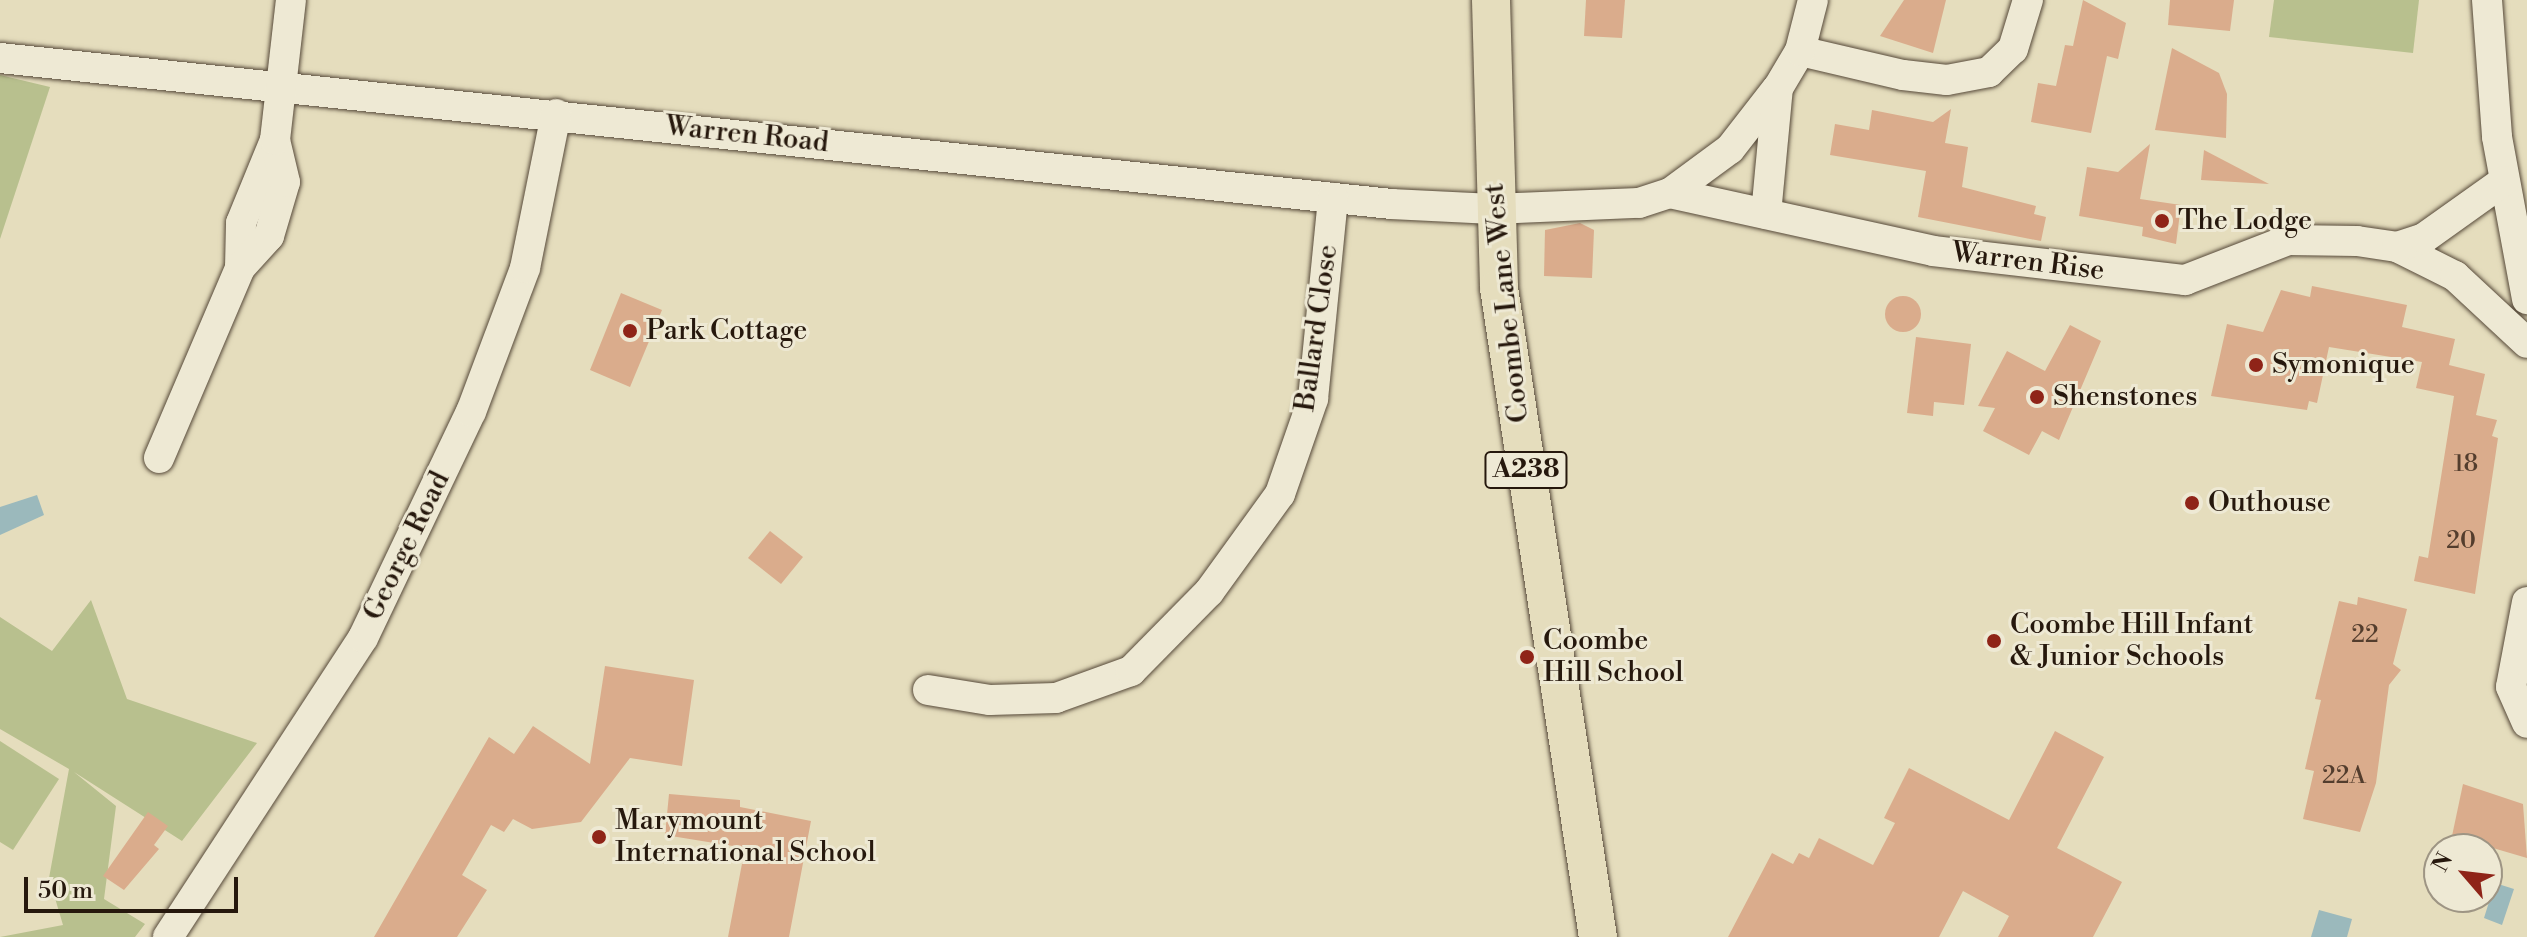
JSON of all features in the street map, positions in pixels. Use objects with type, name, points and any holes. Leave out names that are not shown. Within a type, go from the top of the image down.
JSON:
[{"type":"main road","name":"Coombe Lane West","points":[[1491,0],[1493,209],[1499,288],[1598,937]]},
{"type":"street","points":[[159,458],[240,268],[269,236],[285,182],[275,140],[283,93],[291,0]]},
{"type":"street","points":[[1670,193],[1730,149],[1778,88],[1800,51],[1813,0]]},
{"type":"street","points":[[1800,51],[1903,75],[1947,80],[1989,72],[2013,49],[2028,0]]},
{"type":"street","points":[[2487,0],[2504,181],[2527,299]]},
{"type":"street","name":"Warren Road","points":[[0,58],[283,93],[556,114],[1333,198],[1493,209]]},
{"type":"street","points":[[1766,214],[1778,88]]},
{"type":"street","name":"George Road","points":[[168,937],[363,638],[471,412],[525,268],[556,114]]},
{"type":"street","points":[[2397,247],[2424,238],[2504,181]]},
{"type":"street","name":"Warren Rise","points":[[1493,209],[1639,203],[1670,193],[1933,251],[2185,280],[2288,240],[2397,247],[2480,293],[2527,343]]},
{"type":"street","name":"Ballard Close","points":[[928,690],[990,700],[1056,698],[1131,671],[1209,592],[1280,494],[1313,399],[1333,198]]},
{"type":"street","points":[[2527,602],[2511,687],[2527,723]]},
{"type":"green space","points":[[2274,0],[2419,0],[2413,53],[2269,37]]},
{"type":"green space","points":[[0,75],[50,87],[0,239]]},
{"type":"green space","points":[[91,600],[127,699],[257,743],[182,841],[74,772],[116,806],[104,899],[145,924],[135,937],[0,937],[63,925],[49,878],[69,769],[0,729],[0,617],[52,651]]},
{"type":"green space","points":[[0,741],[59,779],[13,850],[0,842]]},
{"type":"water","points":[[37,495],[44,515],[0,535],[0,507]]},
{"type":"water","points":[[2503,886],[2514,889],[2502,925],[2484,918],[2486,913],[2503,913]]},
{"type":"water","points":[[2319,910],[2352,919],[2347,937],[2311,937]]},
{"type":"building","points":[[1586,0],[1625,0],[1622,38],[1584,36]]},
{"type":"building","points":[[1904,0],[1946,0],[1933,53],[1880,36]]},
{"type":"building","points":[[2083,0],[2126,23],[2118,59],[2107,56],[2091,133],[2031,122],[2038,83],[2056,86],[2065,45],[2073,46]]},
{"type":"building","points":[[2170,0],[2234,0],[2230,31],[2168,25]]},
{"type":"building","points":[[2172,48],[2219,73],[2227,94],[2226,138],[2155,130]]},
{"type":"building","points":[[1951,109],[1945,143],[1968,147],[1962,187],[2036,206],[2034,214],[2046,217],[2041,241],[1918,217],[1926,171],[1830,155],[1835,124],[1869,130],[1872,110],[1933,122]]},
{"type":"building","points":[[2150,144],[2140,199],[2181,205],[2176,244],[2142,236],[2143,227],[2079,216],[2087,167],[2118,172]]},
{"type":"building","points":[[2204,150],[2269,184],[2201,180]]},
{"type":"building","points":[[1580,223],[1594,230],[1592,278],[1544,276],[1545,230]]},
{"type":"building","points":[[2312,286],[2407,305],[2402,327],[2455,339],[2449,365],[2485,374],[2476,415],[2497,420],[2492,436],[2498,438],[2475,594],[2414,581],[2419,556],[2428,558],[2454,396],[2416,388],[2422,362],[2329,347],[2317,403],[2309,401],[2307,410],[2211,396],[2227,324],[2263,332],[2281,290],[2310,297]]},
{"type":"building","name":"Park Cottage","points":[[621,293],[662,310],[630,387],[590,370]]},
{"type":"building","points":[[1903,296],[1916,301],[1921,314],[1916,327],[1903,332],[1890,327],[1885,314],[1890,301]]},
{"type":"building","name":"Shenstones","points":[[2070,325],[2101,341],[2059,440],[2042,431],[2029,455],[1983,431],[1995,408],[1978,406],[2007,351],[2045,371]]},
{"type":"building","points":[[1916,337],[1971,344],[1964,405],[1934,402],[1933,416],[1907,413]]},
{"type":"building","points":[[770,531],[803,557],[781,584],[748,558]]},
{"type":"building","points":[[2358,597],[2407,609],[2393,664],[2401,670],[2389,685],[2376,783],[2360,832],[2303,819],[2314,771],[2305,769],[2321,700],[2315,699],[2339,601],[2357,605]]},
{"type":"building","points":[[605,666],[694,680],[682,766],[630,758],[581,822],[532,829],[513,819],[504,832],[491,825],[462,875],[487,890],[457,937],[374,937],[489,737],[514,754],[533,726],[590,764]]},
{"type":"building","points":[[2055,731],[2104,757],[2057,848],[2122,882],[2093,937],[1998,937],[2009,916],[1963,891],[1939,937],[1728,937],[1772,853],[1793,864],[1799,853],[1809,858],[1819,838],[1873,865],[1895,823],[1884,818],[1909,768],[2009,820]]},
{"type":"building","points":[[2463,784],[2523,804],[2527,858],[2503,851],[2503,833],[2453,833]]},
{"type":"building","points":[[669,794],[740,800],[740,807],[811,821],[789,937],[728,937],[745,848],[665,835]]},
{"type":"building","points":[[148,812],[168,826],[154,845],[159,849],[124,890],[103,876]]},
{"type":"place","name":"The Lodge","points":[[2162,221]]},
{"type":"place","name":"Park Cottage","points":[[630,331]]},
{"type":"place","name":"Symonique","points":[[2256,365]]},
{"type":"place","name":"Shenstones","points":[[2037,397]]},
{"type":"place","name":"Outhouse","points":[[2192,503]]},
{"type":"place","name":"Coombe Hill Infant & Junior Schools","points":[[1994,641]]},
{"type":"place","name":"Coombe Hill School","points":[[1527,657]]},
{"type":"place","name":"Marymount International School","points":[[599,837]]}]
